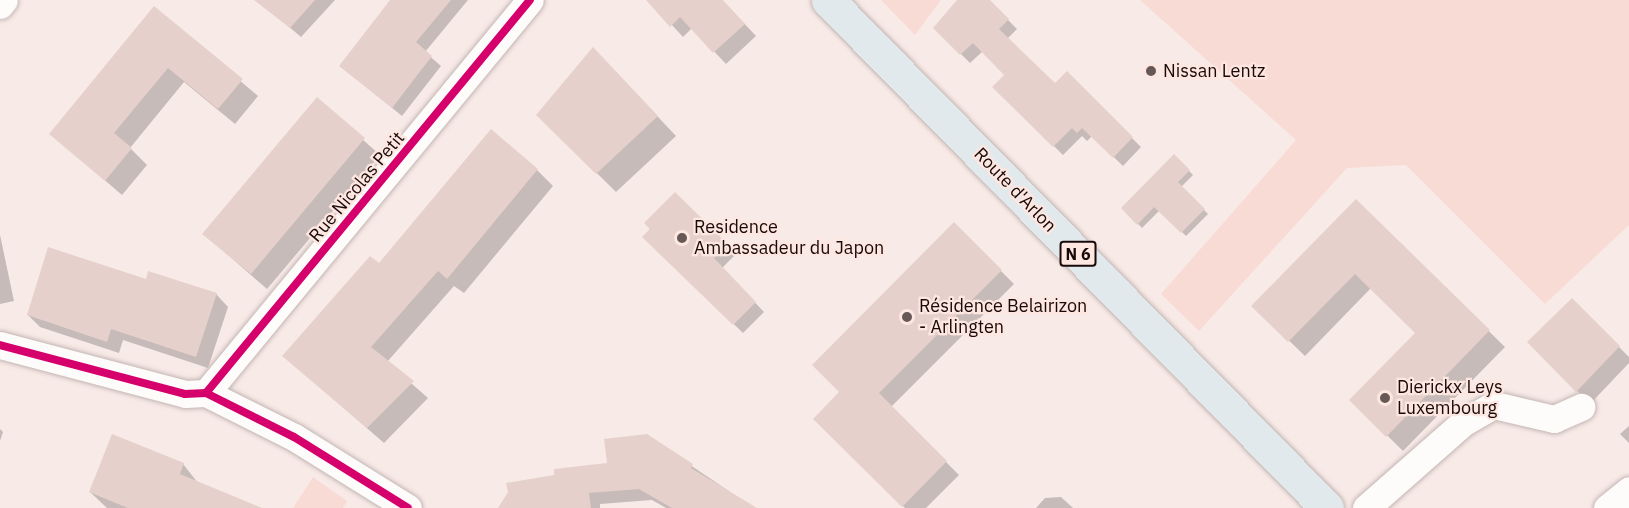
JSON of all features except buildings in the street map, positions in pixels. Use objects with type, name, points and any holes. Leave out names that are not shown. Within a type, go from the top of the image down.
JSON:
[{"type":"main road","name":"Route d'Arlon","points":[[828,0],[1327,508]]},
{"type":"street","points":[[0,5],[4,0]]},
{"type":"street","name":"Rue Nicolas Petit","points":[[206,393],[530,0]]},
{"type":"street","points":[[0,345],[185,394],[206,393],[294,437],[408,508]]},
{"type":"street","points":[[1366,508],[1464,422],[1494,405],[1554,419],[1581,407]]},
{"type":"street","points":[[1607,508],[1629,490]]},
{"type":"shaded area","points":[[881,0],[941,0],[915,35]]},
{"type":"shaded area","points":[[1140,0],[1629,0],[1629,225],[1545,304],[1406,165],[1347,168],[1199,331],[1161,294],[1296,140]]},
{"type":"shaded area","points":[[313,477],[347,501],[343,508],[293,508]]},
{"type":"cycle path","points":[[206,393],[530,0]]},
{"type":"cycle path","points":[[0,345],[185,394],[206,393],[294,437],[408,508]]},
{"type":"place","name":"Nissan Lentz","points":[[1151,71]]},
{"type":"place","name":"Residence Ambassadeur du Japon","points":[[682,238]]},
{"type":"place","name":"Résidence Belairizon - Arlingten","points":[[907,317]]},
{"type":"place","name":"Dierickx Leys Luxembourg","points":[[1385,398]]}]
